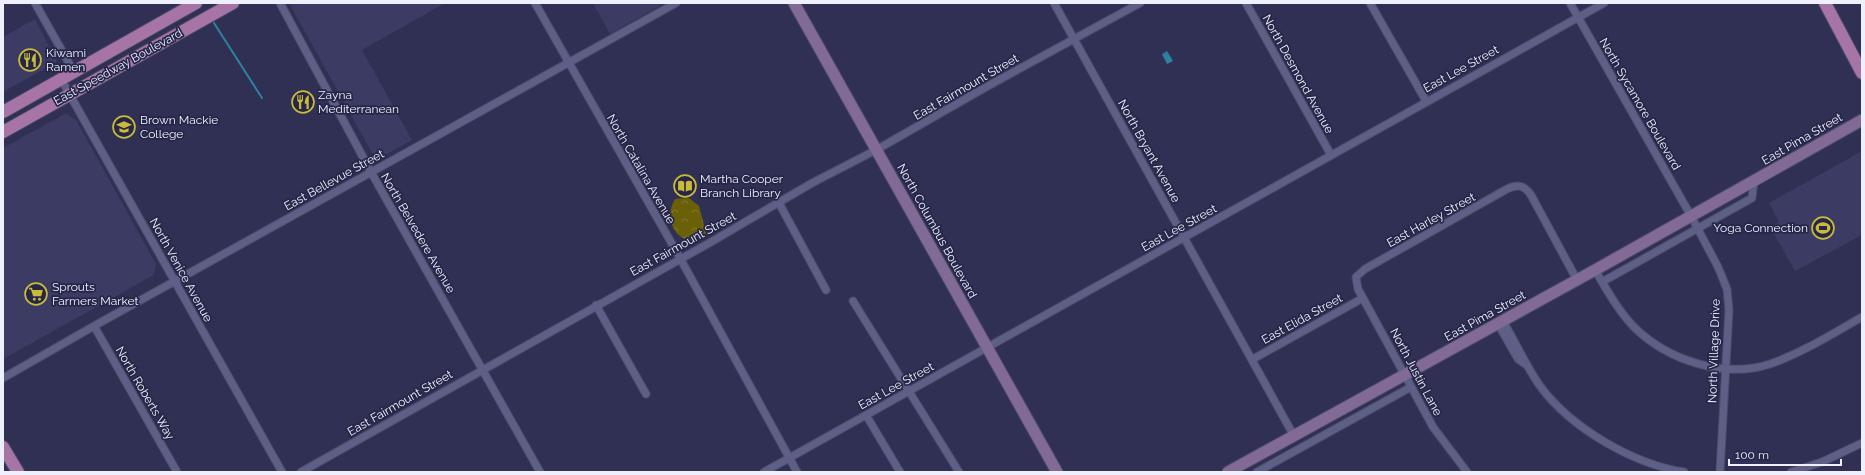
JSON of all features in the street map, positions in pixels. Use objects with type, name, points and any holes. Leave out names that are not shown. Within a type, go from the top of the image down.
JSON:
[{"type":"main road","name":"East Speedway Boulevard","points":[[3,112],[196,3]]},
{"type":"main road","name":"East Speedway Boulevard","points":[[3,132],[233,3]]},
{"type":"main road","points":[[1825,3],[1862,73]]},
{"type":"main road","points":[[3,447],[18,472]]},
{"type":"street","points":[[35,3],[74,72]]},
{"type":"street","name":"North Belvedere Avenue","points":[[280,3],[371,172],[540,472]]},
{"type":"street","name":"North Catalina Avenue","points":[[535,3],[680,258],[797,472]]},
{"type":"street","name":"East Bellevue Street","points":[[3,378],[676,3]]},
{"type":"street","name":"North Columbus Boulevard","points":[[794,3],[1057,472]]},
{"type":"street","name":"North Bryant Avenue","points":[[1054,3],[1253,359],[1294,436]]},
{"type":"street","name":"East Fairmount Street","points":[[301,472],[680,258],[1140,3]]},
{"type":"street","name":"North Desmond Avenue","points":[[1246,3],[1331,155]]},
{"type":"street","points":[[1370,3],[1426,101]]},
{"type":"street","name":"North Sycamore Boulevard","points":[[1570,3],[1692,216]]},
{"type":"street","name":"East Lee Street","points":[[764,472],[1184,238],[1426,101],[1604,3]]},
{"type":"street","name":"North Venice Avenue","points":[[61,79],[282,472]]},
{"type":"street","name":"East Pima Street","points":[[1228,472],[1578,280],[1862,120]]},
{"type":"street","name":"East Pima Street","points":[[1602,282],[1752,198],[1754,181]]},
{"type":"street","name":"East Harley Street","points":[[1356,277],[1365,269],[1507,189],[1518,186],[1524,188],[1531,195],[1578,280]]},
{"type":"street","points":[[779,203],[826,290]]},
{"type":"street","name":"North Village Drive","points":[[1692,216],[1718,267],[1726,289],[1729,310],[1720,472]]},
{"type":"street","points":[[1595,270],[1618,308],[1636,328],[1666,350],[1697,364],[1725,368],[1768,364],[1801,351],[1862,317]]},
{"type":"street","name":"North Justin Lane","points":[[1356,277],[1355,284],[1433,427],[1467,472]]},
{"type":"street","name":"East Elida Street","points":[[1253,359],[1363,298]]},
{"type":"street","points":[[853,300],[908,392],[959,472]]},
{"type":"street","points":[[596,305],[646,394]]},
{"type":"street","points":[[1500,322],[1541,388],[1563,411],[1583,427],[1611,445],[1638,459],[1684,472]]},
{"type":"street","name":"North Roberts Way","points":[[94,326],[178,472]]},
{"type":"street","points":[[1257,472],[1411,387]]},
{"type":"street","points":[[866,415],[900,472]]},
{"type":"street","points":[[1791,472],[1822,462],[1862,443]]},
{"type":"shaded area","points":[[289,3],[445,3],[362,50],[412,140],[376,160]]},
{"type":"shaded area","points":[[593,3],[665,3],[610,34]]},
{"type":"shaded area","points":[[35,19],[57,62],[3,92],[3,37]]},
{"type":"shaded area","points":[[66,113],[76,120],[156,264],[154,275],[3,359],[3,148]]},
{"type":"shaded area","points":[[1862,151],[1862,235],[1795,271],[1770,227],[1779,222],[1769,203]]},
{"type":"green space","points":[[689,198],[699,206],[707,236],[698,240],[689,240],[682,237],[676,232],[670,217],[671,208],[675,199]]},
{"type":"water","points":[[1167,51],[1173,61],[1167,64],[1162,54]]},
{"type":"waterway","points":[[214,23],[262,98]]},
{"type":"place","name":"Kiwami Ramen","points":[[30,60]]},
{"type":"place","name":"Zayna Mediterranean","points":[[303,102]]},
{"type":"place","name":"Brown Mackie College","points":[[124,127]]},
{"type":"place","name":"Martha Cooper Branch Library","points":[[685,186]]},
{"type":"place","name":"Yoga Connection","points":[[1823,228]]},
{"type":"place","name":"Sprouts Farmers Market","points":[[36,294]]}]
